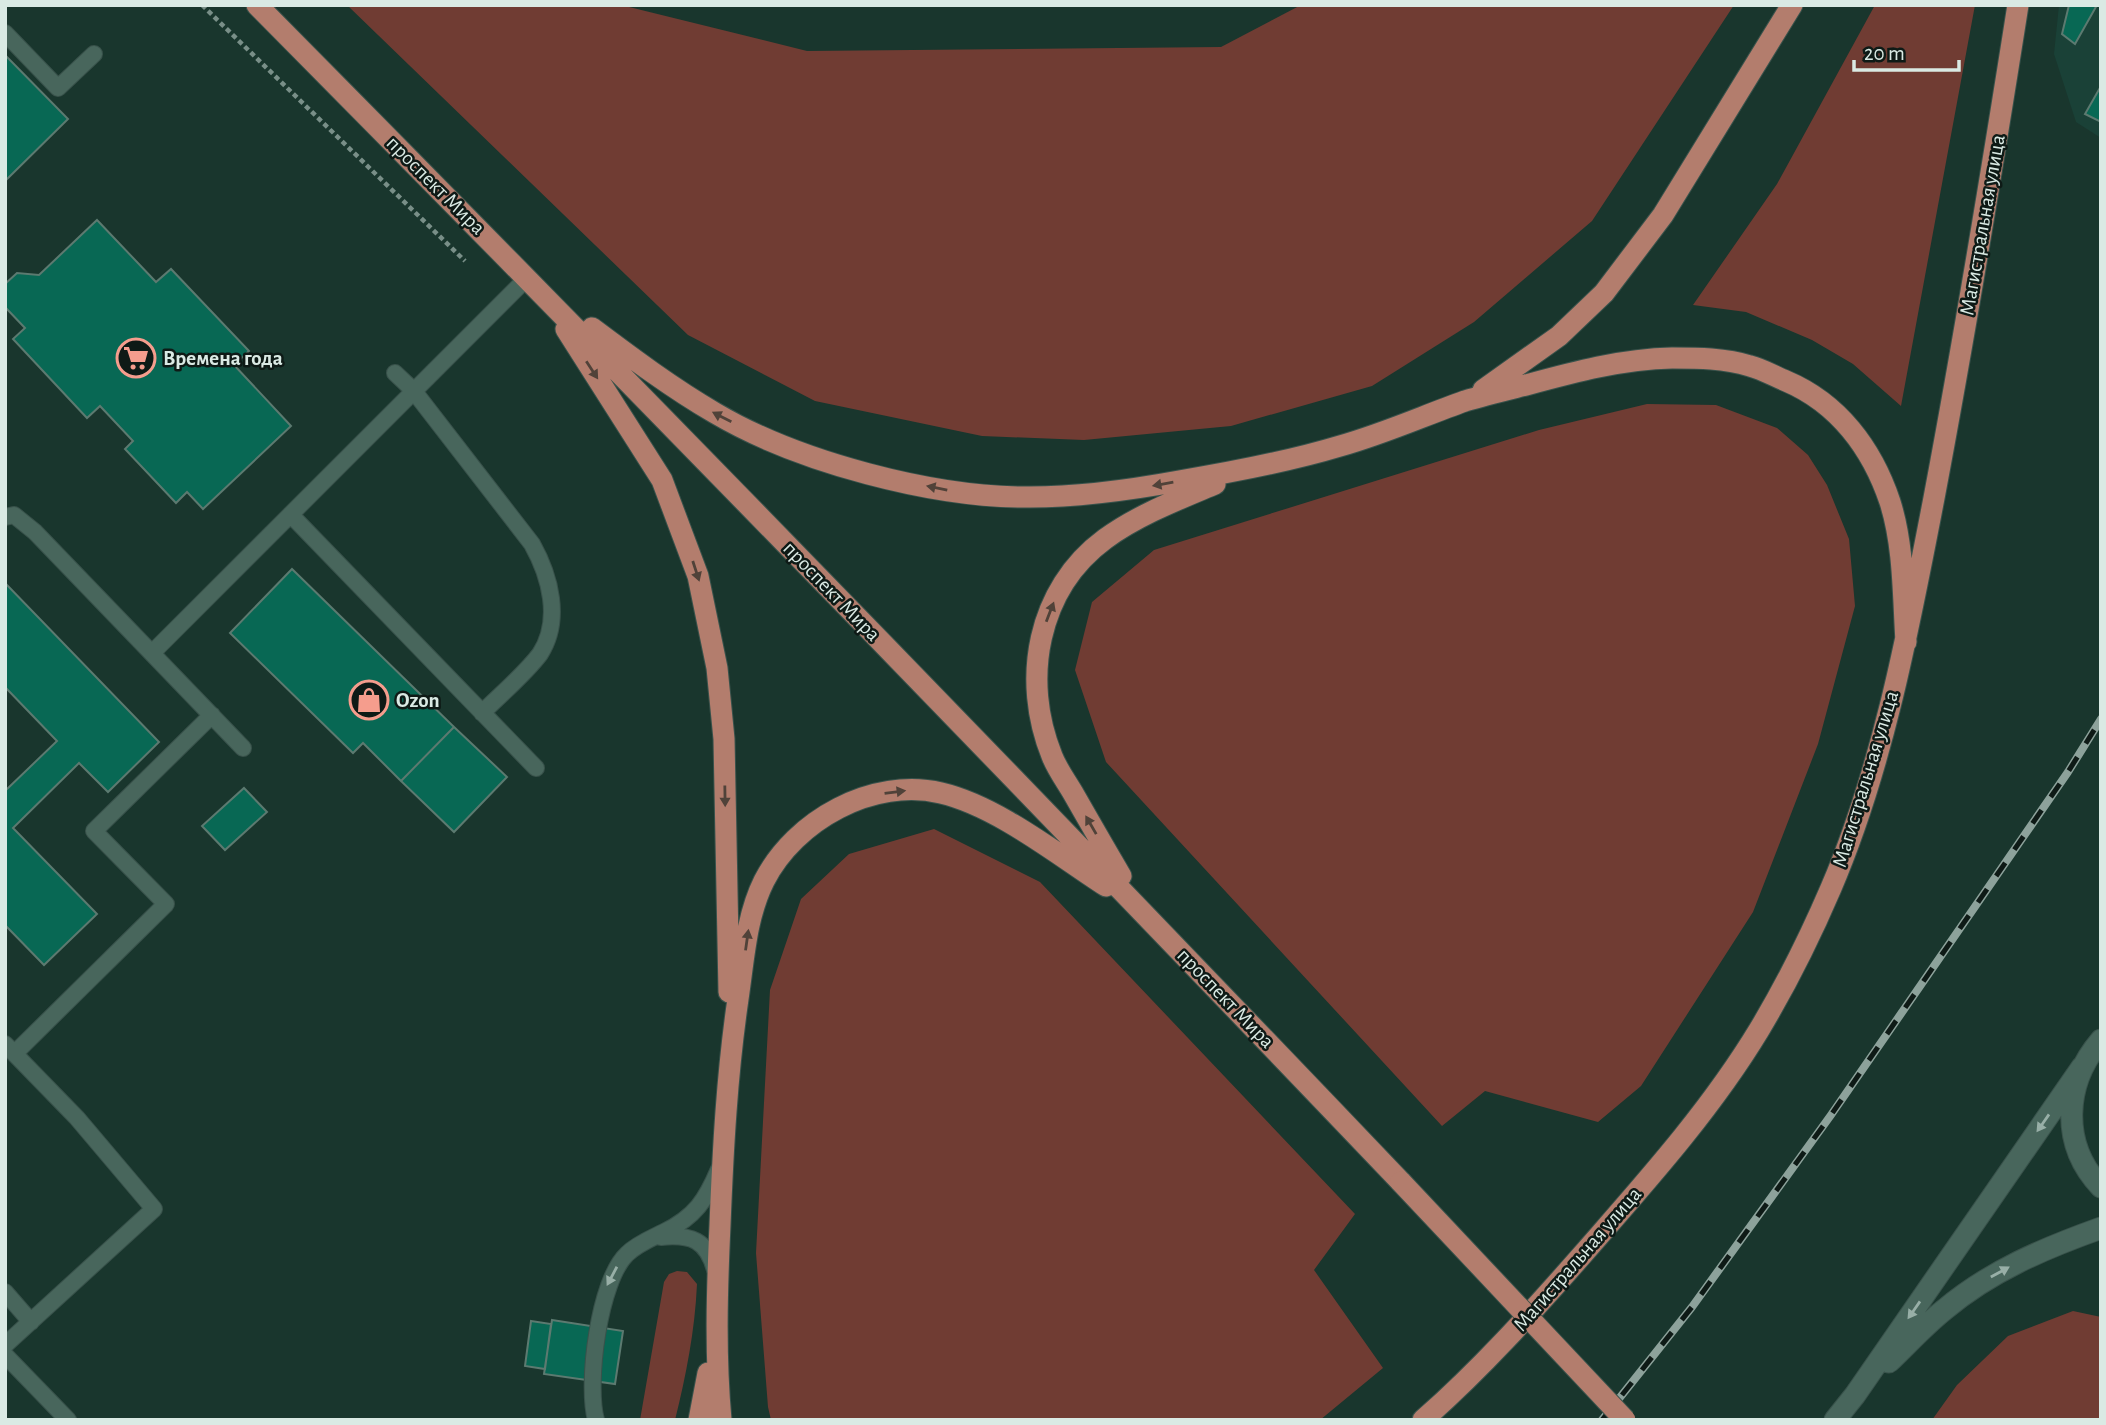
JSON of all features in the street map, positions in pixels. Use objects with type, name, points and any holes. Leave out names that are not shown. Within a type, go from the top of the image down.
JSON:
[{"type":"main road","name":"проспект Мира","points":[[257,5],[535,285],[1138,906],[1625,1420]]},
{"type":"main road","points":[[1467,401],[1559,336],[1604,293],[1663,215],[1792,5]]},
{"type":"main road","name":"Магистральная улица","points":[[1423,1420],[1521,1325],[1707,1105],[1759,1031],[1832,886],[1865,794],[1906,642],[1950,410],[2018,5]]},
{"type":"main road","points":[[535,285],[651,372],[717,415],[794,450],[861,472],[954,492],[1029,497],[1121,491],[1254,468],[1339,446],[1412,423],[1467,401],[1586,368],[1643,359],[1701,358],[1749,365],[1797,386],[1833,409],[1860,440],[1877,471],[1890,504],[1899,550],[1906,642]]},
{"type":"main road","points":[[535,285],[662,480],[698,576],[717,668],[724,739],[730,1056]]},
{"type":"main road","points":[[1138,906],[1052,756],[1037,703],[1037,650],[1050,607],[1074,567],[1105,539],[1158,507],[1254,468]]},
{"type":"main road","points":[[721,1420],[716,1322],[730,1056],[749,921],[765,880],[787,848],[820,818],[857,799],[899,790],[941,793],[991,812],[1138,906]]},
{"type":"main road","points":[[1835,1420],[2101,1040]]},
{"type":"main road","points":[[2082,1067],[2072,1096],[2071,1128],[2080,1158],[2101,1186]]},
{"type":"main road","points":[[1855,1395],[1943,1310],[1977,1285],[2024,1258],[2101,1228]]},
{"type":"main road","points":[[699,1420],[716,1322]]},
{"type":"lane","points":[[5,33],[58,88],[94,54]]},
{"type":"lane","points":[[152,653],[413,390],[535,285]]},
{"type":"lane","points":[[395,373],[413,390],[532,544],[545,566],[551,590],[549,636],[539,655],[482,713]]},
{"type":"lane","points":[[5,517],[14,515],[34,532],[243,748]]},
{"type":"lane","points":[[291,515],[536,768]]},
{"type":"lane","points":[[5,1345],[154,1209],[77,1118],[10,1049],[166,904],[94,831],[212,715]]},
{"type":"lane","points":[[596,1420],[592,1389],[606,1289],[612,1273],[627,1254],[645,1241],[685,1221],[702,1204],[723,1160]]},
{"type":"lane","points":[[645,1241],[675,1236],[688,1237],[698,1242],[712,1257],[718,1279]]},
{"type":"lane","points":[[5,1292],[31,1322]]},
{"type":"lane","points":[[5,1356],[68,1420]]},
{"type":"path","points":[[202,5],[466,262]]},
{"type":"shaded area","points":[[347,5],[621,5],[807,51],[1221,47],[1301,5],[1734,5],[1592,221],[1474,322],[1372,386],[1231,426],[1084,440],[982,436],[815,401],[688,335]]},
{"type":"shaded area","points":[[1875,5],[1975,5],[1901,406],[1853,364],[1812,340],[1746,312],[1693,305],[1777,184]]},
{"type":"shaded area","points":[[2059,5],[2101,5],[2101,138],[2076,122],[2054,54]]},
{"type":"shaded area","points":[[1647,404],[1716,405],[1777,428],[1808,455],[1827,485],[1849,539],[1855,606],[1818,744],[1753,912],[1641,1086],[1598,1122],[1485,1091],[1442,1126],[1106,762],[1075,670],[1092,602],[1154,550],[1539,430]]},
{"type":"shaded area","points":[[934,829],[1040,882],[1355,1214],[1314,1270],[1383,1368],[1320,1420],[771,1420],[756,1253],[770,990],[801,899],[849,854]]},
{"type":"shaded area","points":[[687,1272],[697,1284],[689,1353],[675,1420],[640,1420],[664,1282],[669,1274]]},
{"type":"shaded area","points":[[2073,1311],[2101,1317],[2101,1420],[1932,1420],[1957,1385],[2008,1336]]},
{"type":"building","points":[[2069,5],[2097,5],[2075,44],[2062,34]]},
{"type":"building","points":[[5,55],[68,119],[5,181]]},
{"type":"building","points":[[2101,86],[2101,122],[2085,114]]},
{"type":"building","name":"Времена года","points":[[97,220],[156,282],[171,269],[249,351],[234,365],[291,426],[203,509],[187,492],[176,503],[125,449],[133,441],[100,406],[87,418],[13,339],[25,328],[5,307],[5,284],[17,273],[39,275]]},
{"type":"building","points":[[292,569],[454,727],[401,781],[363,743],[353,753],[230,633]]},
{"type":"building","points":[[6,584],[159,742],[108,792],[79,763],[13,828],[97,914],[44,965],[5,925],[5,791],[57,741],[5,687]]},
{"type":"building","points":[[454,727],[507,777],[454,832],[401,781]]},
{"type":"building","points":[[244,788],[267,812],[225,850],[202,826]]},
{"type":"building","points":[[552,1320],[623,1331],[615,1384],[544,1374]]},
{"type":"building","points":[[531,1321],[551,1324],[545,1369],[525,1366]]},
{"type":"railway","points":[[1602,1420],[1692,1307],[1831,1115],[2068,772],[2101,719]]},
{"type":"place","name":"Времена года","points":[[136,358]]},
{"type":"place","name":"Ozon","points":[[369,700]]}]
